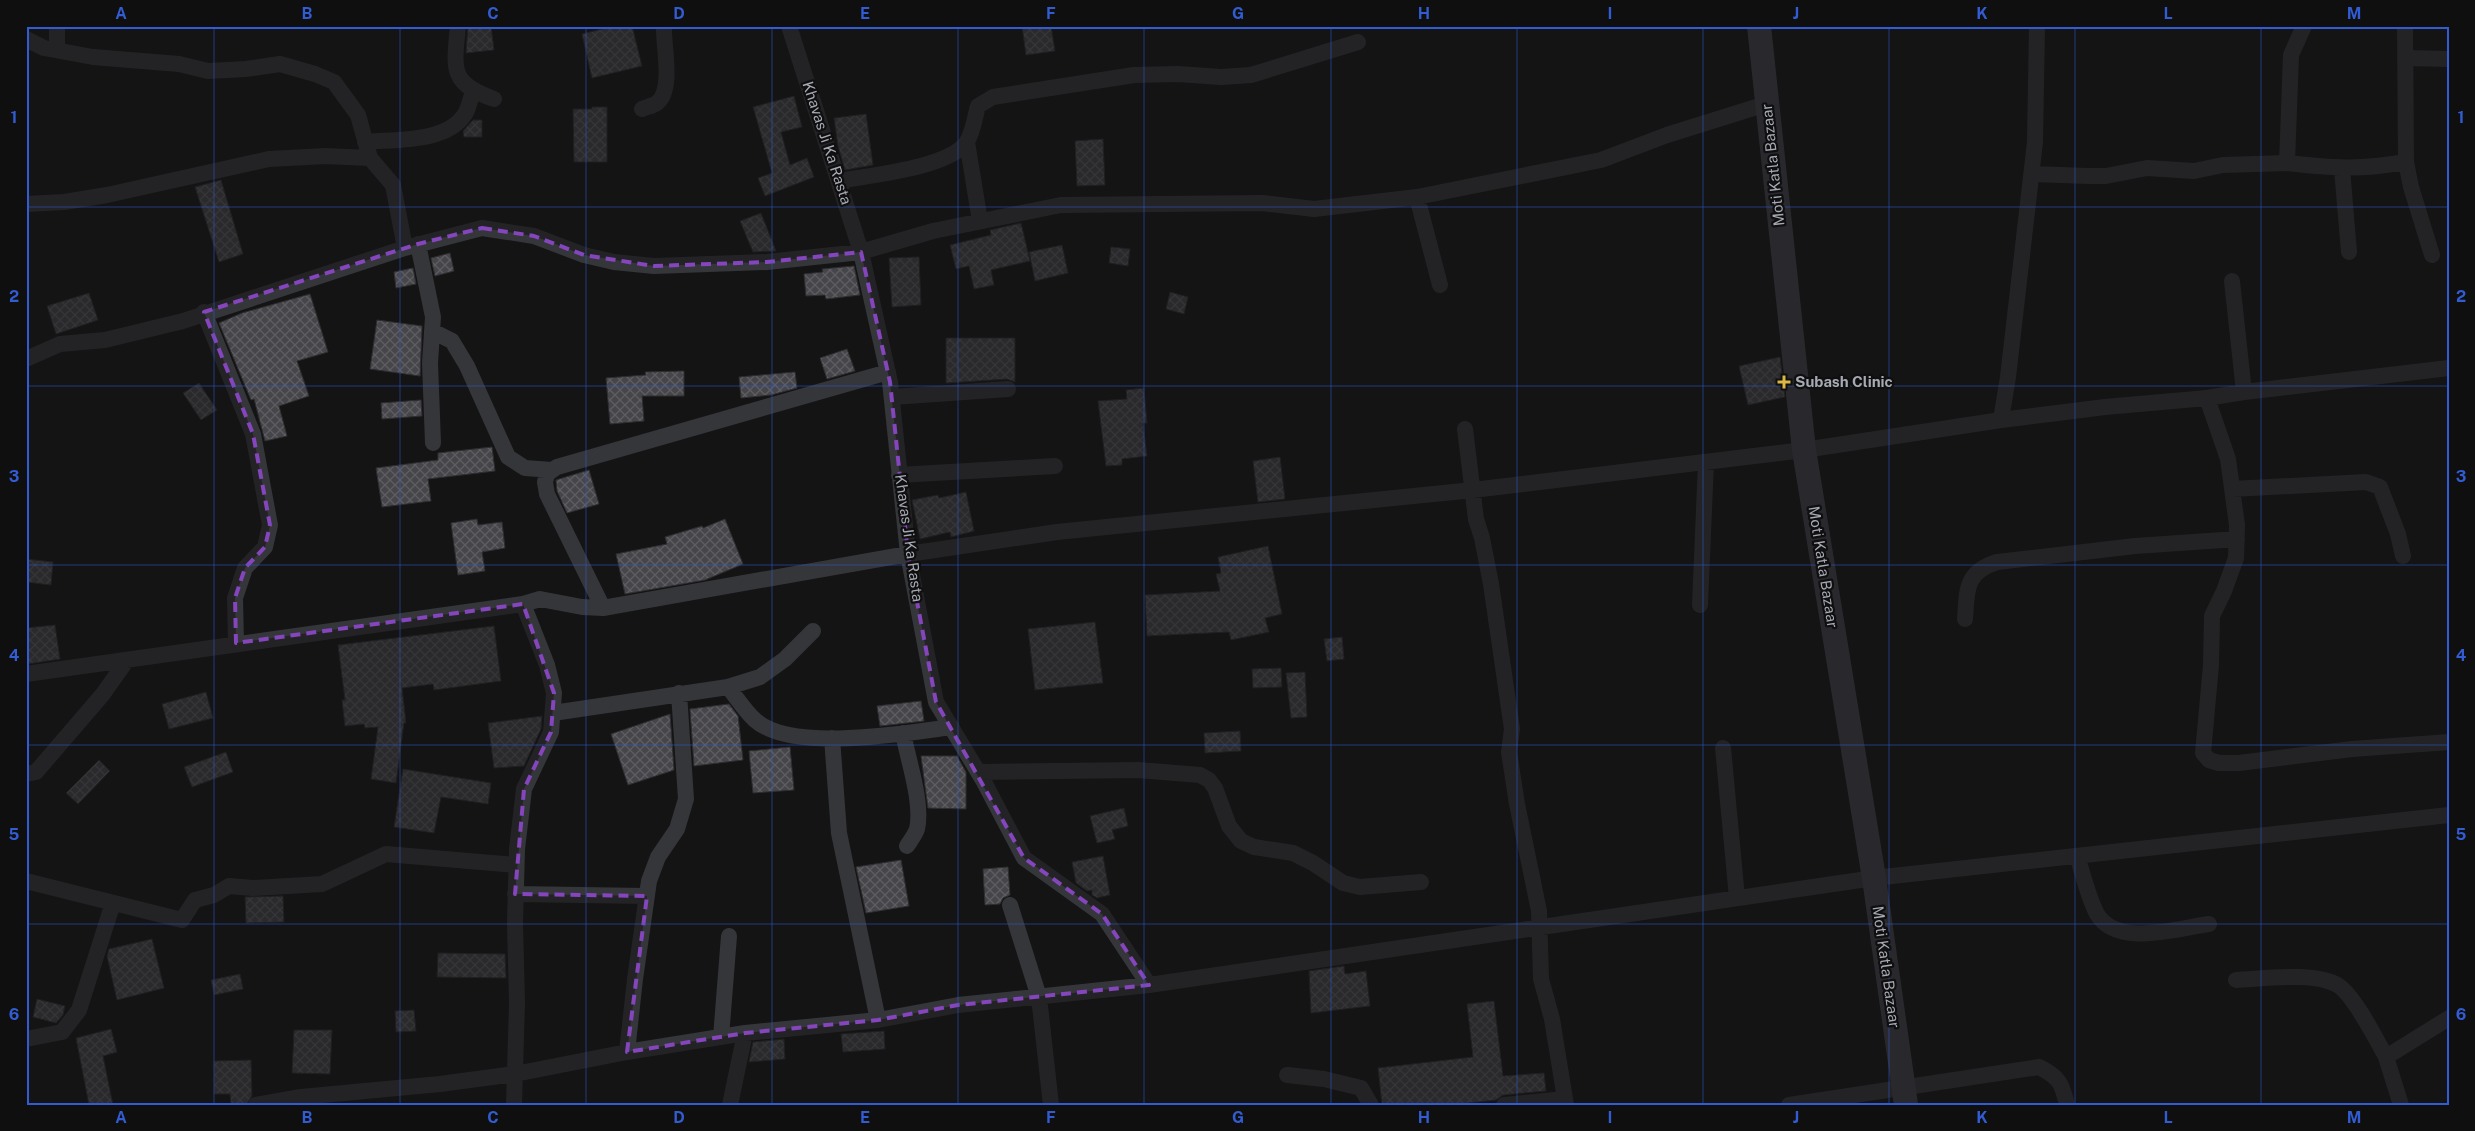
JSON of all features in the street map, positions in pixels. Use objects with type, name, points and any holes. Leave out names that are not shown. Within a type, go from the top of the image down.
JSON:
[{"type":"street","points":[[56,26],[57,50]]},
{"type":"street","points":[[458,26],[455,66],[463,83],[473,92],[494,99]]},
{"type":"street","points":[[642,109],[657,103],[667,83],[664,26]]},
{"type":"street","name":"Khavas Ji Ka Rasta","points":[[789,26],[861,252],[888,372],[908,554],[936,702],[978,772],[1024,858],[1102,914],[1149,986]]},
{"type":"street","name":"Moti Katla Bazaar","points":[[1760,26],[1766,104],[1804,450],[1874,878],[1905,1096]]},
{"type":"street","points":[[2001,420],[2008,377],[2035,142],[2037,26]]},
{"type":"street","points":[[2287,163],[2291,55],[2304,26]]},
{"type":"street","points":[[2405,26],[2406,162],[2411,187],[2432,254]]},
{"type":"street","points":[[26,38],[44,48],[93,57],[179,64],[208,71],[246,69],[280,64],[316,74],[334,82],[358,115],[370,158],[393,185],[433,317],[430,363],[433,443]]},
{"type":"street","points":[[980,221],[967,142],[978,106],[993,97],[1134,75],[1178,74],[1222,77],[1251,75],[1358,42]]},
{"type":"street","points":[[2405,58],[2449,59]]},
{"type":"street","points":[[365,142],[444,132],[458,122],[465,114],[473,92]]},
{"type":"street","points":[[26,359],[60,344],[105,340],[183,321],[204,312],[411,246],[482,228],[534,236],[584,255],[654,266],[767,262],[861,252],[980,221],[1061,205],[1262,203],[1314,209],[1418,197],[1601,160],[1666,135],[1766,104]]},
{"type":"street","points":[[839,181],[935,162],[950,156],[967,142]]},
{"type":"street","points":[[26,204],[64,202],[269,159],[326,156],[370,158]]},
{"type":"street","points":[[2032,174],[2106,176],[2147,168],[2194,171],[2223,165],[2287,163],[2342,169],[2371,168],[2406,162]]},
{"type":"street","points":[[2342,169],[2349,252]]},
{"type":"street","points":[[1418,197],[1440,285]]},
{"type":"street","points":[[2232,281],[2244,392]]},
{"type":"street","points":[[204,312],[253,434],[270,525],[265,547],[245,568],[235,598],[236,643]]},
{"type":"street","points":[[432,331],[452,342],[467,366],[508,457],[525,468],[552,470]]},
{"type":"street","points":[[26,674],[523,604],[540,599],[603,608],[908,554],[1057,532],[1473,490],[1804,450],[2001,420],[2105,407],[2208,398],[2244,392],[2449,368]]},
{"type":"street","points":[[603,608],[547,494],[545,482],[547,474],[557,467],[888,372]]},
{"type":"street","points":[[892,397],[1008,389]]},
{"type":"street","points":[[2208,398],[2228,459],[2237,539],[2236,558],[2224,592],[2212,616],[2211,666],[2203,753],[2209,760],[2219,763],[2239,763],[2352,749],[2449,742]]},
{"type":"street","points":[[1465,430],[1476,519],[1482,538],[1491,584],[1512,729],[1510,752],[1517,804],[1539,911],[1541,979],[1552,1019],[1565,1102],[1504,1105]]},
{"type":"street","points":[[1700,605],[1706,462]]},
{"type":"street","points":[[899,475],[1055,466]]},
{"type":"street","points":[[2232,490],[2366,482],[2380,487],[2398,534],[2403,556]]},
{"type":"street","points":[[1964,619],[1968,586],[1976,572],[1986,565],[1997,562],[2135,546],[2237,539]]},
{"type":"street","points":[[514,1105],[516,864],[524,789],[551,732],[554,693],[547,665],[523,604]]},
{"type":"street","points":[[553,713],[728,687],[760,677],[785,659],[814,631]]},
{"type":"street","points":[[26,774],[36,772],[103,694],[127,660]]},
{"type":"street","points":[[728,687],[755,721],[774,730],[814,738],[864,738],[952,727]]},
{"type":"street","points":[[627,1052],[649,881],[658,857],[678,829],[686,799],[679,693]]},
{"type":"street","points":[[903,733],[918,818],[916,831],[907,846]]},
{"type":"street","points":[[832,738],[840,833],[878,1020]]},
{"type":"street","points":[[1724,748],[1736,898]]},
{"type":"street","points":[[978,772],[1138,770],[1200,775],[1209,780],[1215,788],[1229,826],[1241,841],[1254,847],[1293,853],[1313,863],[1343,883],[1360,887],[1421,882]]},
{"type":"street","points":[[256,1105],[301,1097],[440,1084],[515,1074],[627,1052],[745,1033],[878,1020],[958,1005],[1149,986],[1874,878],[2449,814]]},
{"type":"street","points":[[26,881],[182,920],[195,900],[214,894],[229,886],[253,888],[322,884],[386,854],[516,864]]},
{"type":"street","points":[[2077,856],[2098,914],[2111,928],[2129,934],[2151,933],[2209,924]]},
{"type":"street","points":[[515,894],[647,896]]},
{"type":"street","points":[[26,1039],[62,1032],[79,1010],[113,903]]},
{"type":"street","points":[[1010,905],[1039,997],[1051,1105]]},
{"type":"street","points":[[721,1037],[730,936]]},
{"type":"street","points":[[2236,980],[2306,976],[2339,986],[2355,1005],[2386,1057],[2401,1105]]},
{"type":"street","points":[[2386,1057],[2449,1018]]},
{"type":"street","points":[[730,1105],[745,1033]]},
{"type":"street","points":[[1789,1105],[1905,1096],[2039,1067],[2054,1074],[2063,1087],[2066,1105]]},
{"type":"street","points":[[1287,1075],[1324,1078],[1361,1088],[1371,1105]]},
{"type":"highlighted area","points":[[482,228],[534,236],[584,255],[654,266],[767,262],[861,252],[890,382],[908,554],[936,702],[1024,858],[1102,914],[1149,985],[958,1005],[878,1020],[745,1033],[627,1052],[647,896],[515,894],[524,789],[551,732],[554,693],[523,604],[236,643],[235,598],[245,568],[265,547],[270,525],[253,434],[204,312],[418,244]]},
{"type":"building","points":[[468,26],[491,26],[494,50],[466,53]]},
{"type":"building","points":[[614,26],[632,26],[642,66],[592,78],[582,34]]},
{"type":"building","points":[[1022,26],[1051,26],[1055,51],[1026,55]]},
{"type":"building","points":[[794,96],[802,127],[781,132],[790,165],[807,158],[814,177],[765,196],[758,178],[772,173],[753,107]]},
{"type":"building","points":[[592,107],[607,107],[607,162],[574,162],[573,109],[592,109]]},
{"type":"building","points":[[866,114],[873,165],[845,170],[838,146],[834,118]]},
{"type":"building","points":[[473,120],[482,120],[482,137],[464,137],[463,131]]},
{"type":"building","points":[[1103,139],[1105,185],[1077,186],[1075,141]]},
{"type":"building","points":[[221,180],[243,254],[219,262],[195,187]]},
{"type":"building","points":[[761,213],[776,251],[753,252],[740,221]]},
{"type":"building","points":[[1021,223],[1030,261],[991,270],[994,285],[974,289],[969,266],[956,269],[950,245],[991,235],[990,230]]},
{"type":"building","points":[[1062,245],[1068,273],[1035,281],[1029,252]]},
{"type":"building","points":[[1111,247],[1130,249],[1128,266],[1109,263]]},
{"type":"building","points":[[450,253],[454,271],[435,276],[431,258]]},
{"type":"building","points":[[919,257],[921,305],[892,307],[889,258]]},
{"type":"building","points":[[854,266],[860,295],[826,299],[825,295],[806,296],[804,274],[823,272],[822,269]]},
{"type":"building","points":[[413,268],[416,284],[396,288],[394,272]]},
{"type":"building","points":[[1170,292],[1188,297],[1184,314],[1166,309]]},
{"type":"building","points":[[89,293],[98,320],[56,334],[47,306]]},
{"type":"building","points":[[310,294],[328,352],[297,361],[309,396],[279,406],[287,436],[265,441],[254,399],[251,400],[219,323],[242,313]]},
{"type":"building","points":[[377,320],[422,326],[420,376],[370,369]]},
{"type":"building","points":[[946,338],[1015,338],[1015,382],[1007,379],[946,383]]},
{"type":"building","points":[[847,349],[855,371],[827,379],[820,358]]},
{"type":"building","points":[[1780,357],[1785,397],[1748,405],[1739,366]]},
{"type":"building","points":[[684,371],[684,396],[642,396],[644,421],[610,424],[606,378],[646,375],[645,372]]},
{"type":"building","points":[[795,372],[797,388],[771,395],[741,398],[739,377]]},
{"type":"building","points":[[199,383],[217,410],[201,420],[183,393]]},
{"type":"building","points":[[1144,388],[1147,423],[1143,423],[1147,456],[1122,459],[1122,465],[1106,466],[1098,401],[1127,399],[1126,390]]},
{"type":"building","points":[[421,400],[422,416],[382,419],[381,403]]},
{"type":"building","points":[[492,447],[495,471],[428,479],[431,501],[382,507],[376,468],[438,460],[438,453]]},
{"type":"building","points":[[1280,457],[1285,499],[1258,502],[1253,461]]},
{"type":"building","points":[[589,470],[599,504],[567,513],[557,491],[556,480]]},
{"type":"building","points":[[966,492],[974,531],[951,537],[950,532],[920,539],[912,500],[938,495],[939,498]]},
{"type":"building","points":[[477,519],[478,525],[502,522],[505,548],[482,552],[485,571],[458,575],[451,523]]},
{"type":"building","points":[[725,519],[743,564],[705,580],[625,594],[616,554],[667,544],[665,537],[702,526],[703,528]]},
{"type":"building","points":[[1268,546],[1282,614],[1265,618],[1269,632],[1231,640],[1229,632],[1147,636],[1145,595],[1220,591],[1216,574],[1221,573],[1218,557]]},
{"type":"building","points":[[26,559],[53,562],[51,585],[26,582]]},
{"type":"building","points":[[1095,622],[1103,683],[1035,690],[1028,629]]},
{"type":"building","points":[[55,625],[60,659],[27,664],[26,628]]},
{"type":"building","points":[[494,626],[501,681],[434,690],[433,684],[402,688],[406,723],[404,723],[396,783],[371,779],[378,727],[365,728],[364,724],[345,726],[342,700],[345,700],[338,645]]},
{"type":"building","points":[[1342,637],[1344,659],[1327,661],[1324,639]]},
{"type":"building","points":[[1281,668],[1282,687],[1253,688],[1252,669]]},
{"type":"building","points":[[1305,672],[1307,717],[1291,718],[1286,673]]},
{"type":"building","points":[[206,692],[213,718],[169,729],[162,704]]},
{"type":"building","points":[[921,701],[924,721],[880,726],[877,706]]},
{"type":"building","points":[[729,704],[738,716],[743,760],[694,766],[690,709]]},
{"type":"building","points":[[670,714],[674,770],[628,785],[611,734]]},
{"type":"building","points":[[542,716],[541,729],[524,766],[494,768],[488,723]]},
{"type":"building","points":[[1240,731],[1241,751],[1205,753],[1204,733]]},
{"type":"building","points":[[790,747],[794,790],[753,793],[749,751]]},
{"type":"building","points":[[226,752],[233,772],[192,787],[184,767]]},
{"type":"building","points":[[921,756],[957,756],[966,772],[966,809],[928,808]]},
{"type":"building","points":[[99,760],[110,771],[78,804],[66,793]]},
{"type":"building","points":[[403,769],[491,783],[488,804],[441,797],[434,833],[394,827]]},
{"type":"building","points":[[1124,808],[1128,826],[1112,830],[1115,839],[1097,843],[1090,816]]},
{"type":"building","points":[[1103,856],[1110,895],[1097,898],[1092,895],[1092,890],[1087,891],[1076,883],[1072,862]]},
{"type":"building","points":[[901,860],[909,906],[866,913],[856,867]]},
{"type":"building","points":[[1008,867],[1010,895],[1003,898],[1000,904],[985,905],[983,869]]},
{"type":"building","points":[[283,896],[284,922],[246,923],[245,897]]},
{"type":"building","points":[[152,939],[164,988],[117,1000],[107,956],[109,949]]},
{"type":"building","points":[[438,953],[505,954],[506,978],[437,977]]},
{"type":"building","points":[[1344,966],[1345,974],[1366,971],[1370,1006],[1311,1013],[1309,971]]},
{"type":"building","points":[[240,974],[243,989],[214,995],[211,980]]},
{"type":"building","points":[[37,999],[65,1006],[63,1015],[56,1023],[33,1017]]},
{"type":"building","points":[[1494,1001],[1503,1076],[1544,1073],[1546,1091],[1503,1095],[1496,1100],[1451,1105],[1382,1105],[1378,1068],[1473,1057],[1467,1004]]},
{"type":"building","points":[[414,1010],[416,1031],[396,1032],[395,1011]]},
{"type":"building","points":[[111,1029],[117,1052],[103,1056],[113,1105],[89,1105],[76,1038]]},
{"type":"building","points":[[294,1030],[332,1030],[330,1074],[292,1073]]},
{"type":"building","points":[[884,1031],[885,1049],[843,1052],[841,1034]]},
{"type":"building","points":[[784,1039],[785,1059],[749,1062],[753,1042]]},
{"type":"building","points":[[251,1060],[252,1096],[246,1105],[231,1105],[230,1094],[214,1094],[214,1061]]},
{"type":"place","name":"Subash Clinic","points":[[1784,382]]}]
